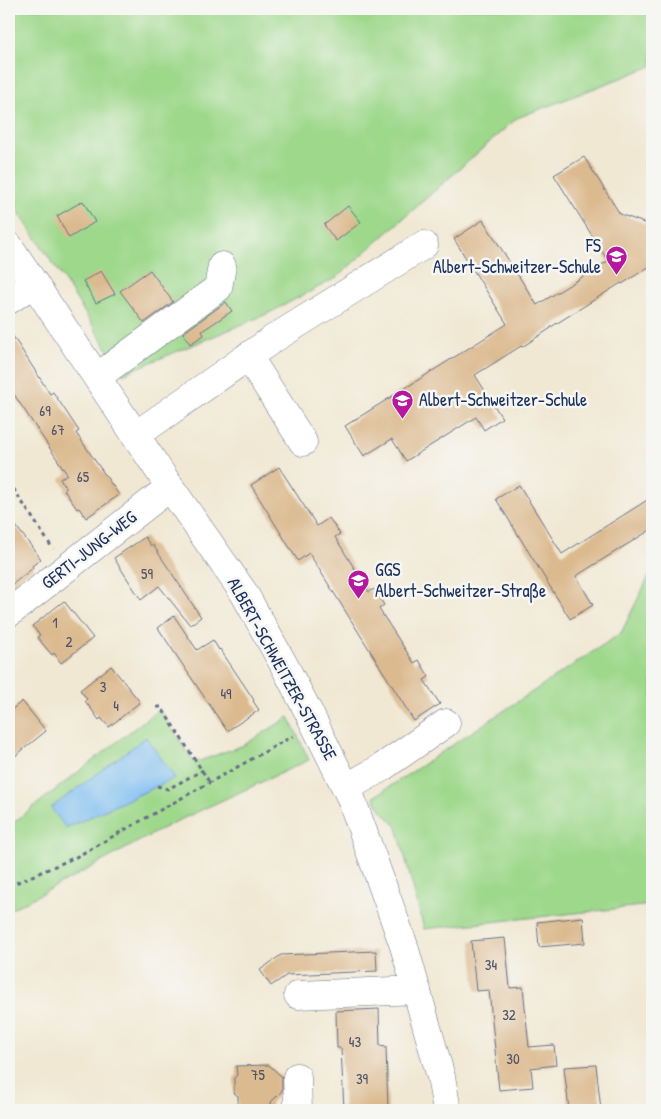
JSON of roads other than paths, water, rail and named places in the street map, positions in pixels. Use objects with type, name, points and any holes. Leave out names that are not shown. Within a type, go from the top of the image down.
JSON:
[{"type":"street","points":[[136,435],[273,339],[424,245]]},
{"type":"street","name":"ALBERT-SCHWEITZER-STRASSE","points":[[9,246],[170,487],[244,593],[315,724],[351,798],[404,946],[441,1077],[447,1110]]},
{"type":"street","points":[[97,377],[218,288],[222,266]]},
{"type":"street","points":[[9,300],[34,283]]},
{"type":"street","points":[[248,356],[303,442]]},
{"type":"street","name":"GERTI-JUNG-WEG","points":[[9,612],[170,487]]},
{"type":"street","points":[[346,788],[381,768],[446,723]]},
{"type":"street","points":[[298,995],[417,990]]},
{"type":"street","points":[[297,1077],[298,1110]]},
{"type":"water","points":[[146,737],[175,778],[66,828],[51,808]]},
{"type":"place","name":"FS Albert-Schweitzer-Schule","points":[[617,275]]},
{"type":"place","name":"Albert-Schweitzer-Schule","points":[[403,419]]},
{"type":"place","name":"GGS Albert-Schweitzer-Straße","points":[[359,599]]}]
